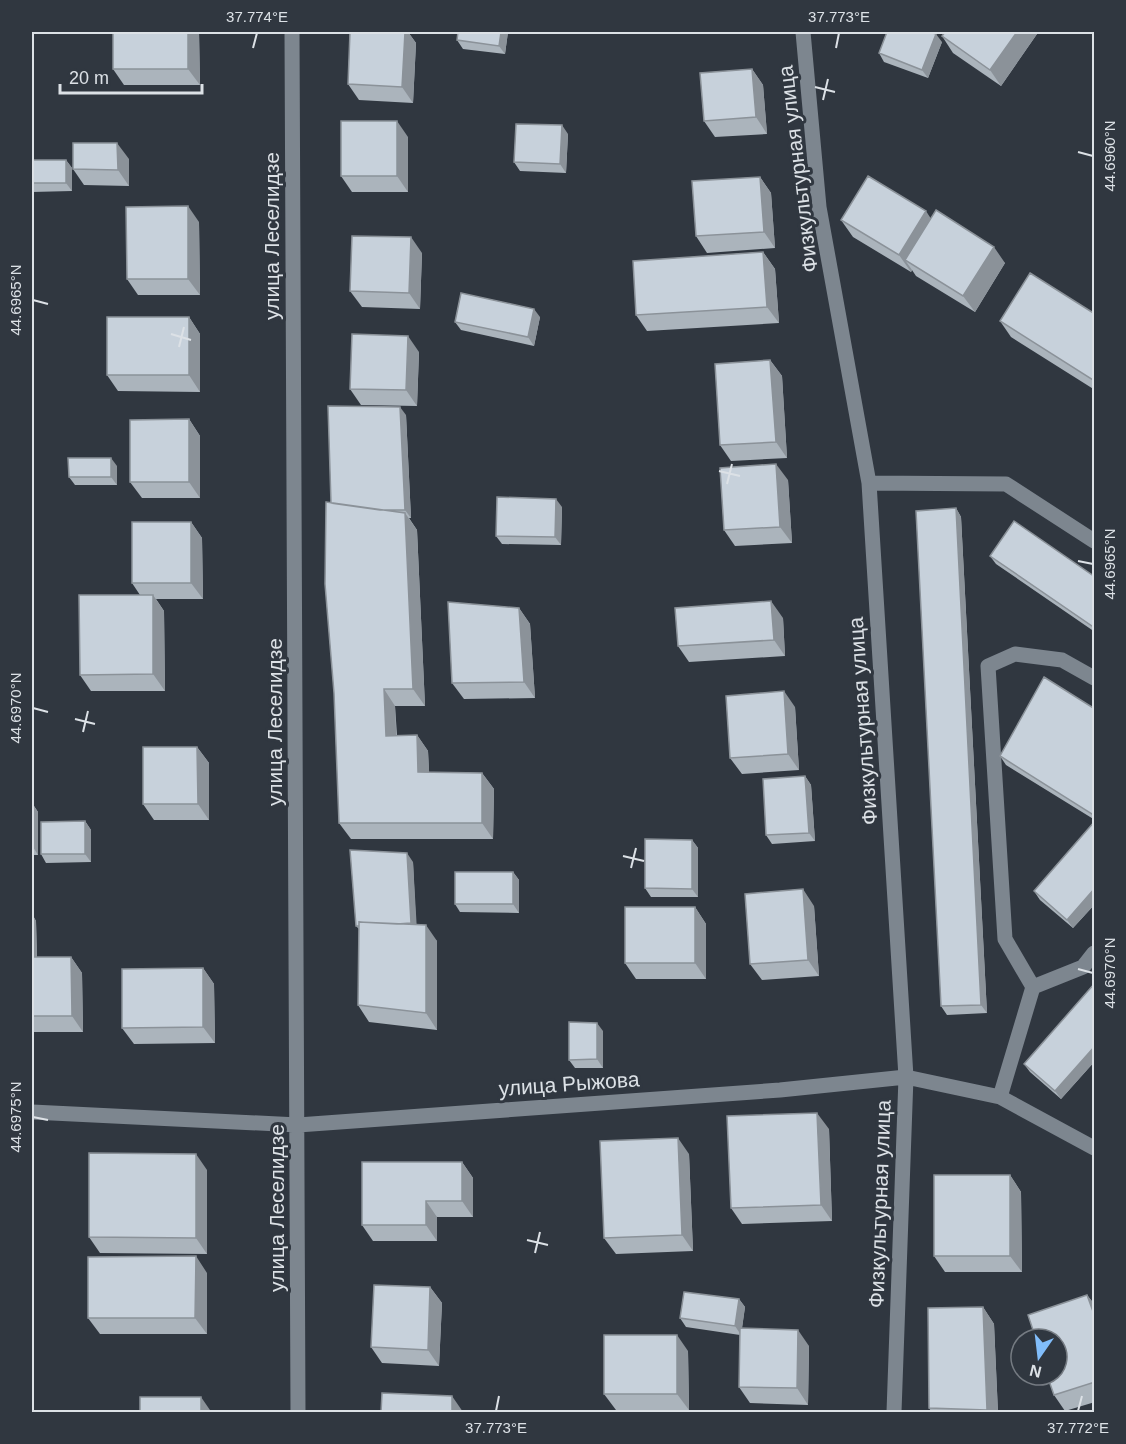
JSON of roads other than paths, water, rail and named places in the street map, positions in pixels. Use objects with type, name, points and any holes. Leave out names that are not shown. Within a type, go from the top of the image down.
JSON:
[{"type":"street","name":"улица Леселидзе","points":[[292,32],[298,1413]]},
{"type":"street","name":"Физкультурная улица","points":[[803,32],[819,207],[868,483],[906,1077],[894,1413]]},
{"type":"street","points":[[868,483],[1006,484],[1095,541]]},
{"type":"street","points":[[1000,1097],[1034,987],[1005,939],[988,666],[1015,654],[1062,660],[1095,678]]},
{"type":"street","points":[[1034,987],[1083,967],[1095,953]]},
{"type":"street","name":"улица Рыжова","points":[[32,1112],[298,1125],[780,1090],[906,1077],[1000,1097],[1095,1148]]}]
